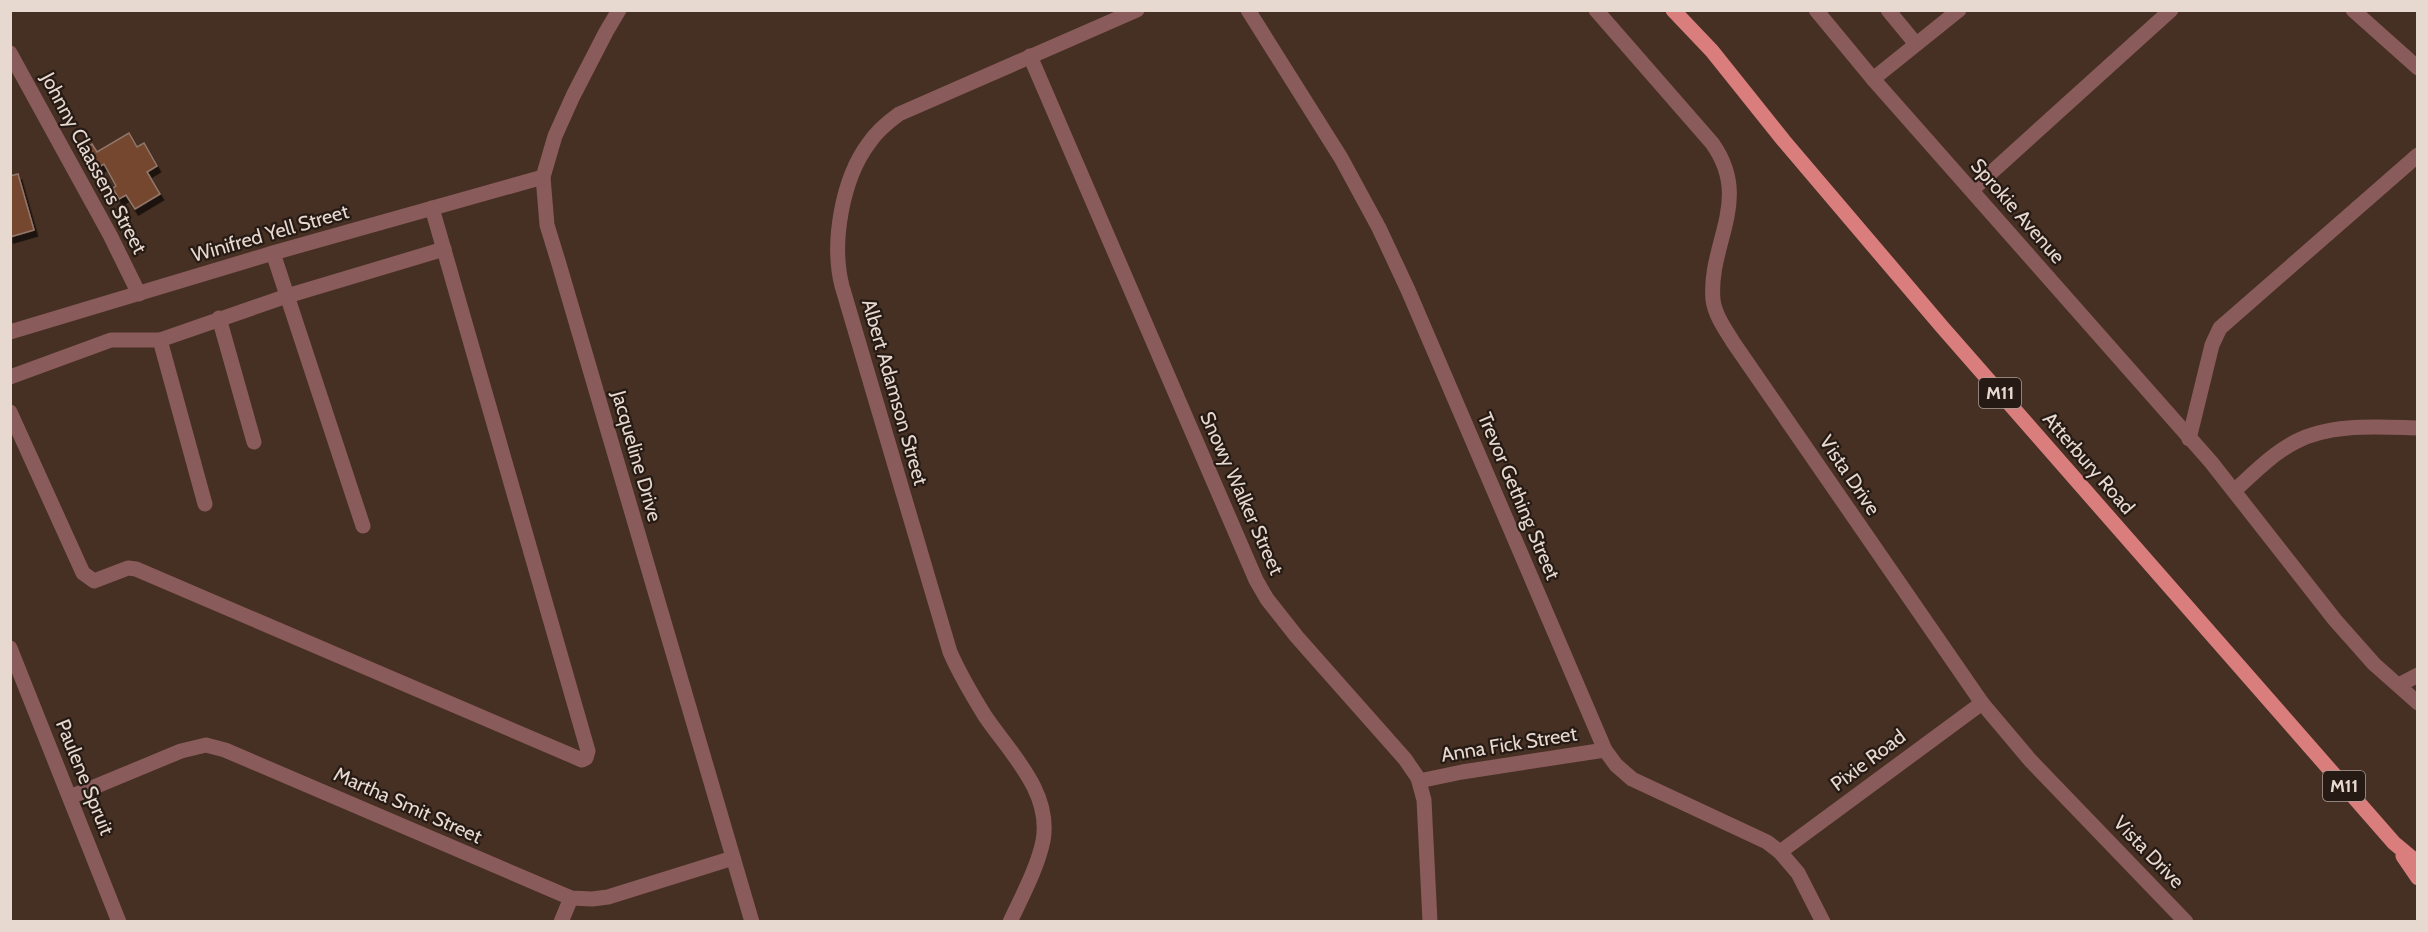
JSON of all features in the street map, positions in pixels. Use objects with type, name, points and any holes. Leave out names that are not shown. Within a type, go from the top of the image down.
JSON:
[{"type":"main road","name":"Atterbury Road","points":[[1673,10],[1712,51],[1784,141],[1943,328],[2394,843],[2418,878]]},
{"type":"main road","name":"Atterbury Road","points":[[1688,10],[1712,51]]},
{"type":"main road","name":"Atterbury Road","points":[[2394,843],[2418,863]]},
{"type":"street","name":"Jacqueline Drive","points":[[619,10],[573,96],[555,136],[543,177],[547,225],[752,921]]},
{"type":"street","name":"Albert Adamson Street","points":[[1010,921],[1040,851],[1044,829],[1041,806],[1035,787],[973,697],[950,652],[838,271],[836,251],[841,214],[854,172],[867,145],[880,130],[906,110],[1137,10]]},
{"type":"street","name":"Trevor Gething Street","points":[[1248,10],[1322,126],[1379,228],[1408,290],[1605,750],[1621,771],[1632,779],[1755,835],[1780,852],[1798,873],[1823,921]]},
{"type":"street","name":"Vista Drive","points":[[1596,10],[1712,144],[1726,168],[1730,180],[1729,199],[1714,279],[1713,300],[1724,328],[1982,703],[2030,760],[2187,921]]},
{"type":"street","name":"Sprokie Avenue","points":[[1816,10],[1873,79],[2211,462],[2335,620],[2374,664],[2418,703]]},
{"type":"street","points":[[1888,10],[1916,44]]},
{"type":"street","points":[[1873,79],[1959,10]]},
{"type":"street","points":[[1972,190],[2171,10]]},
{"type":"street","points":[[2353,10],[2418,68]]},
{"type":"street","name":"Johnny Claassens Street","points":[[10,53],[118,250],[139,294]]},
{"type":"street","name":"Snowy Walker Street","points":[[1030,56],[1253,574],[1268,599],[1297,637],[1405,759],[1419,781],[1424,800],[1430,921]]},
{"type":"street","points":[[2189,439],[2212,345],[2220,328],[2418,155]]},
{"type":"street","name":"Winifred Yell Street","points":[[10,332],[273,253],[543,177]]},
{"type":"street","points":[[10,412],[87,578],[94,581],[128,568],[136,569],[582,760],[586,758],[588,751],[432,208]]},
{"type":"street","points":[[10,377],[111,340],[160,340],[287,296],[444,249]]},
{"type":"street","points":[[273,253],[363,526]]},
{"type":"street","points":[[219,318],[254,442]]},
{"type":"street","points":[[160,340],[205,504]]},
{"type":"street","points":[[2234,491],[2279,452],[2307,436],[2339,428],[2418,428]]},
{"type":"street","name":"Paulene Spruit","points":[[10,648],[119,921]]},
{"type":"street","points":[[2399,685],[2418,675]]},
{"type":"street","name":"Pixie Road","points":[[1780,852],[1982,703]]},
{"type":"street","name":"Martha Smit Street","points":[[70,797],[181,751],[198,746],[212,746],[265,765],[572,898],[608,897],[733,858]]},
{"type":"street","name":"Anna Fick Street","points":[[1419,781],[1483,768],[1605,750]]},
{"type":"street","points":[[561,921],[572,898]]},
{"type":"building","points":[[129,133],[137,147],[144,143],[157,166],[147,172],[160,194],[135,209],[126,195],[119,199],[113,188],[116,186],[104,164],[94,170],[82,150],[92,144],[97,152]]},
{"type":"building","points":[[18,174],[34,230],[10,237],[10,176]]}]
